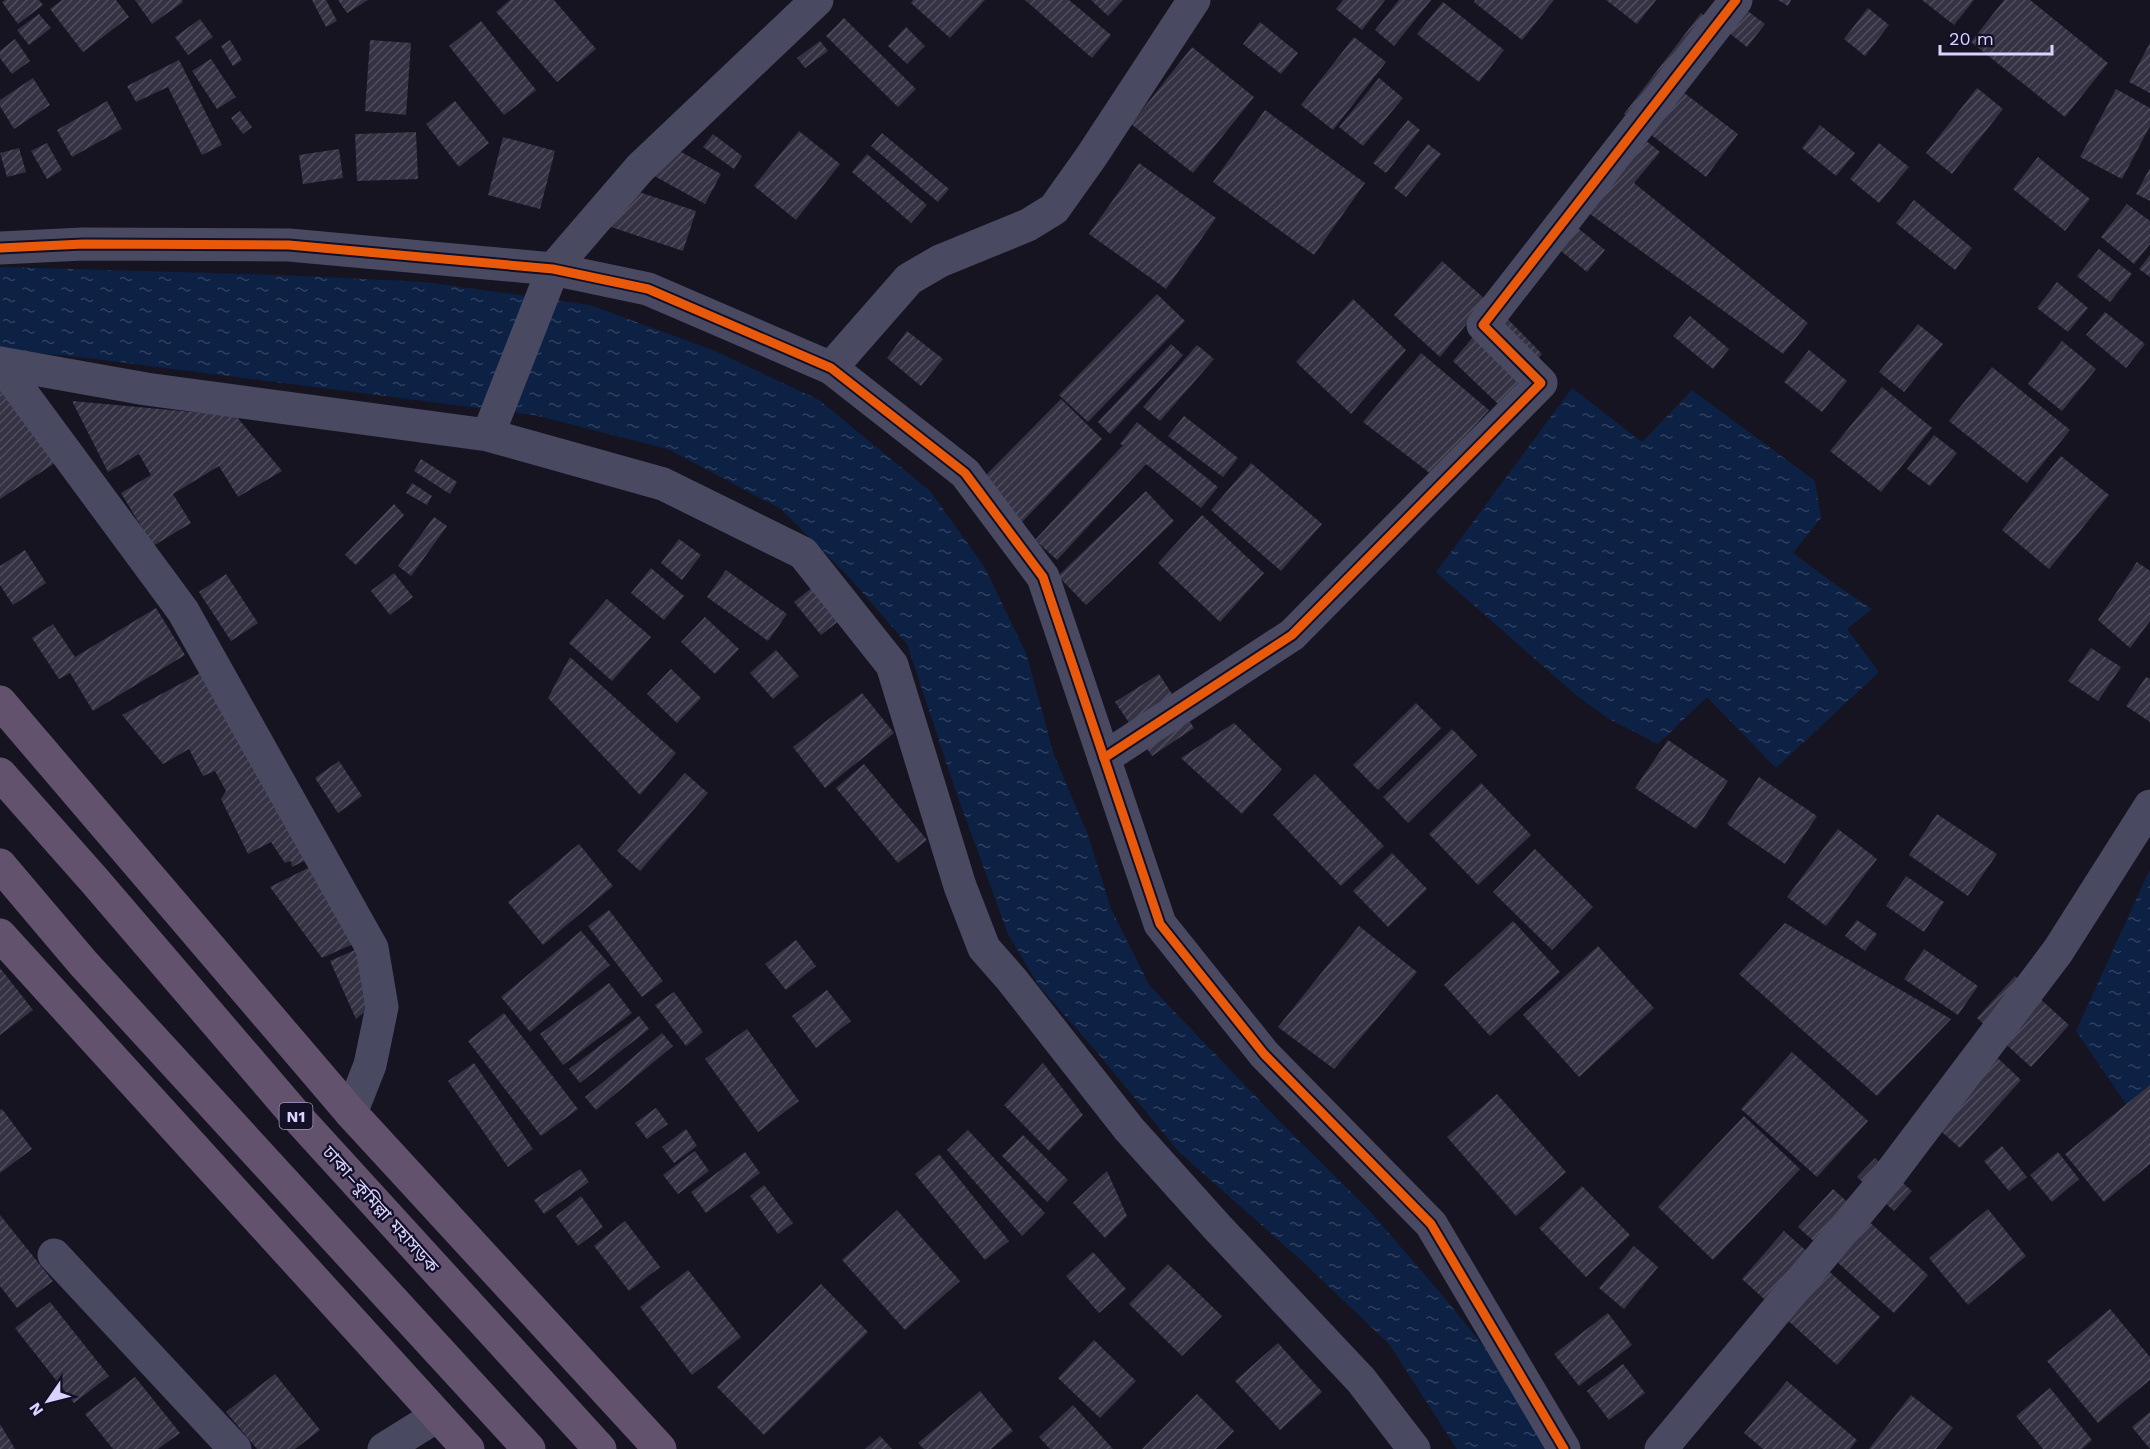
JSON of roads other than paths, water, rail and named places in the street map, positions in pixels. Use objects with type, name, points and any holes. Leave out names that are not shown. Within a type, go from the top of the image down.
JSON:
[{"type":"highway","points":[[0,702],[351,1113],[660,1449]]},
{"type":"highway","name":"ঢাকা–কুমিল্লা মহাসড়ক","points":[[0,774],[94,880],[297,1118],[600,1449]]},
{"type":"highway","points":[[0,865],[83,963],[529,1449]]},
{"type":"highway","points":[[0,935],[468,1449]]},
{"type":"street","points":[[488,435],[553,269],[640,168],[817,0]]},
{"type":"street","points":[[831,368],[909,279],[940,261],[1028,225],[1054,208],[1091,157],[1194,0]]},
{"type":"street","points":[[1104,758],[1293,635],[1541,383],[1484,325],[1736,0]]},
{"type":"street","points":[[0,249],[82,244],[289,245],[553,269],[648,289],[831,368],[965,473],[1043,577],[1160,924],[1264,1054],[1431,1224],[1564,1449]]},
{"type":"street","points":[[0,363],[146,389],[488,435],[663,484],[803,553],[892,665],[960,886],[984,948],[1012,980],[1129,1129],[1216,1227],[1361,1380],[1414,1449]]},
{"type":"street","points":[[0,363],[183,611],[372,948],[382,1007],[370,1065],[351,1113]]},
{"type":"street","points":[[1661,1449],[1900,1160],[2058,951],[2150,806]]},
{"type":"street","points":[[54,1255],[235,1449]]},
{"type":"street","points":[[384,1449],[437,1416]]},
{"type":"water","points":[[0,267],[281,275],[425,282],[590,305],[715,351],[819,400],[930,491],[984,566],[1026,653],[1054,755],[1088,835],[1111,909],[1150,986],[1282,1124],[1369,1210],[1443,1296],[1519,1390],[1546,1449],[1457,1449],[1389,1344],[1302,1261],[1179,1152],[1039,986],[1008,934],[956,792],[907,644],[849,577],[781,509],[668,449],[534,415],[71,356],[0,350]]},
{"type":"water","points":[[1572,388],[1642,442],[1692,390],[1815,481],[1821,518],[1793,553],[1872,609],[1847,629],[1879,672],[1776,768],[1707,697],[1658,744],[1609,719],[1577,696],[1436,572]]},
{"type":"water","points":[[2149,871],[2150,1106],[2126,1104],[2076,1031]]}]
